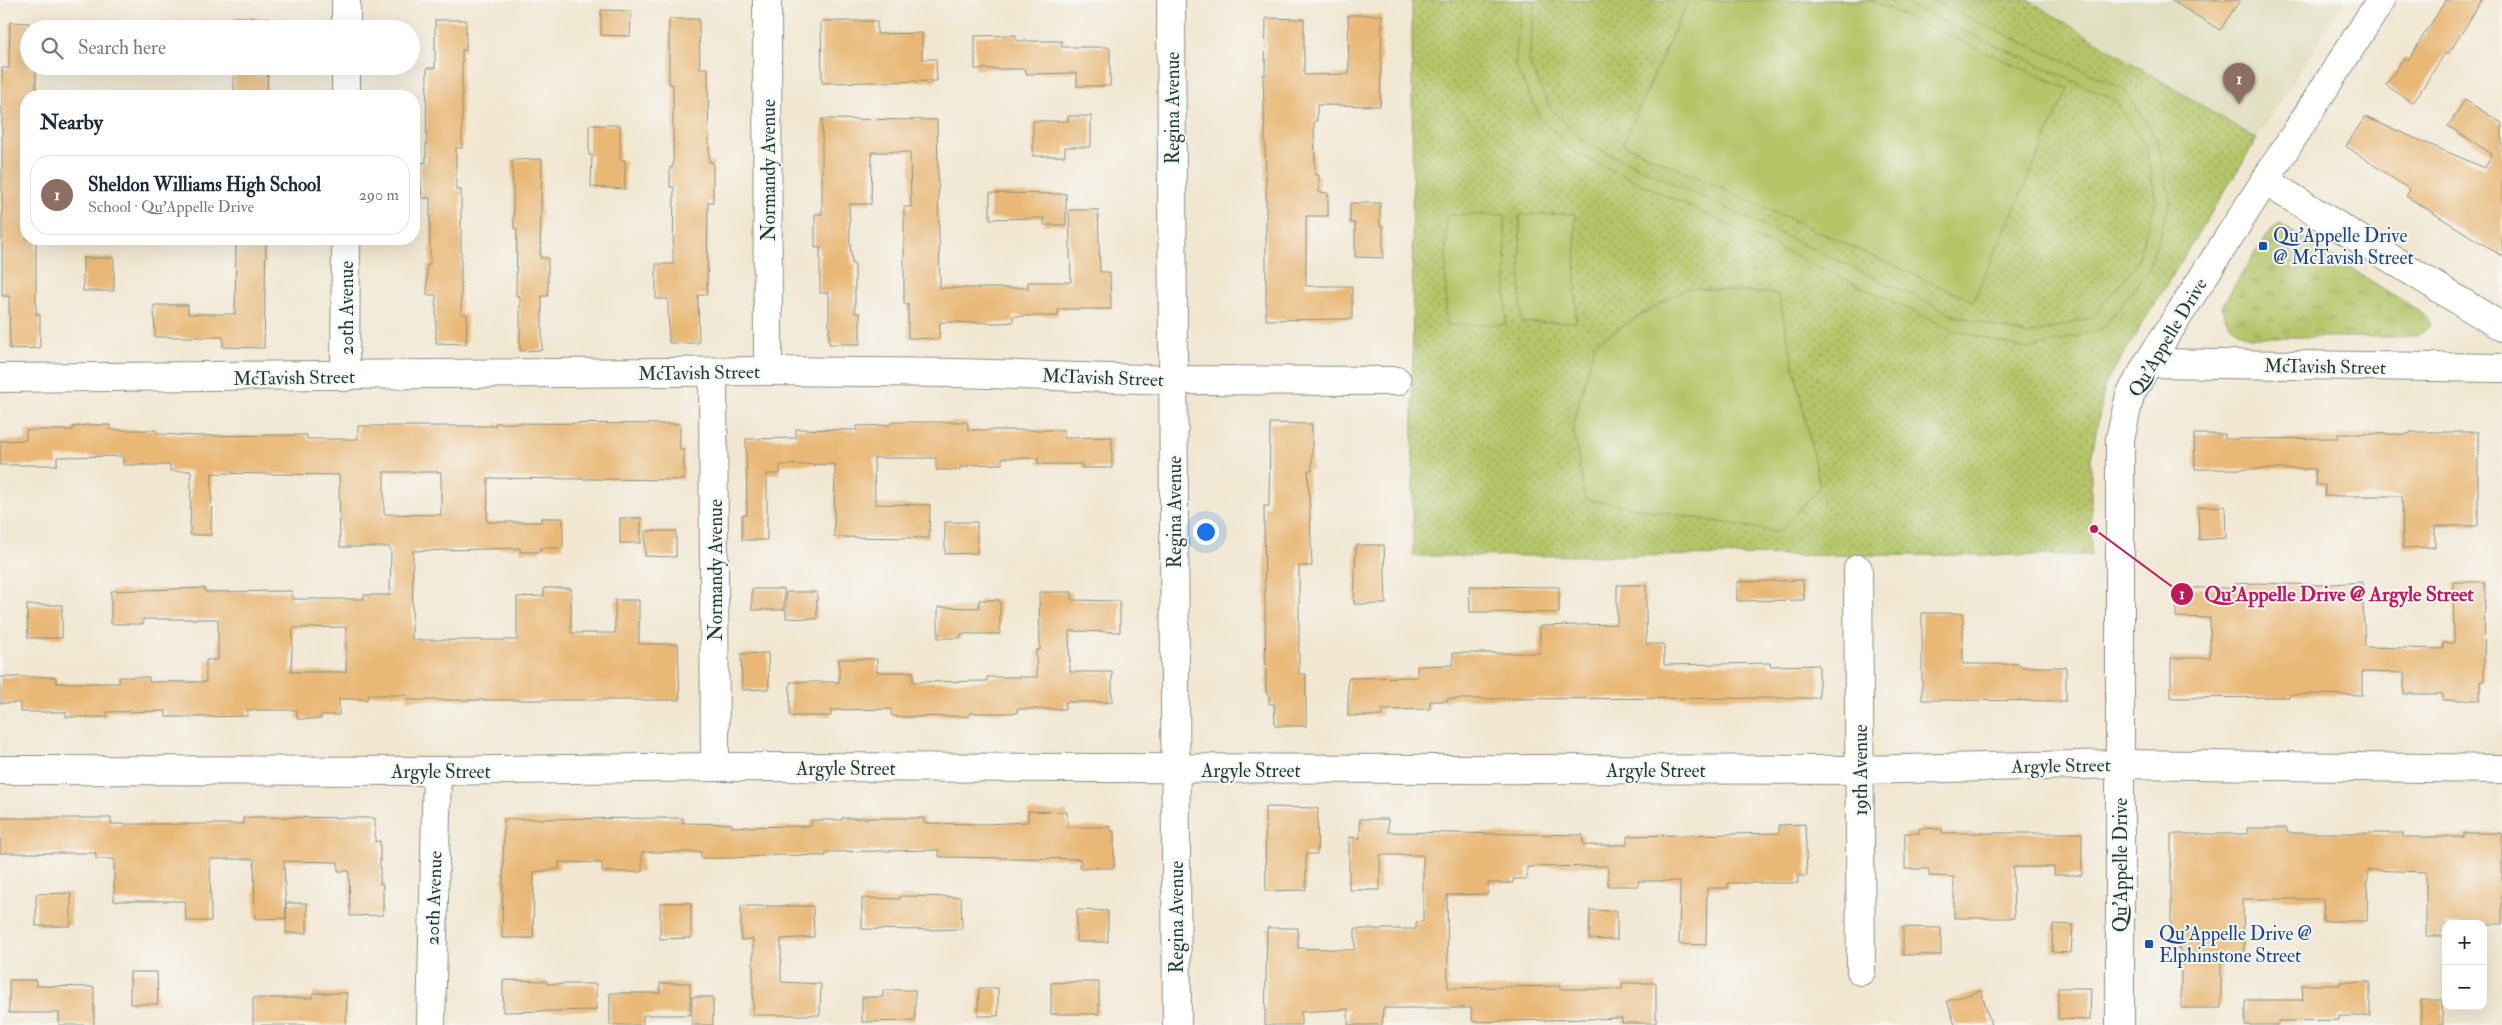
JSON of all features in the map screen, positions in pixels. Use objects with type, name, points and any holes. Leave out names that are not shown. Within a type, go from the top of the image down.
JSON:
[{"type":"street","points":[[346,0],[346,20]]},
{"type":"street","name":"Normandy Avenue","points":[[767,0],[768,371]]},
{"type":"street","name":"Regina Avenue","points":[[1171,0],[1177,1025]]},
{"type":"street","name":"Qu'Appelle Drive","points":[[2120,1025],[2120,438],[2130,395],[2148,363],[2381,0]]},
{"type":"street","points":[[346,75],[346,90]]},
{"type":"street","points":[[2265,181],[2502,328]]},
{"type":"street","name":"20th Avenue","points":[[346,245],[346,376]]},
{"type":"street","name":"McTavish Street","points":[[2148,363],[2502,368]]},
{"type":"street","name":"McTavish Street","points":[[0,378],[714,373],[768,371],[959,373],[1173,380],[1397,381]]},
{"type":"street","name":"Normandy Avenue","points":[[714,373],[715,767]]},
{"type":"street","name":"19th Avenue","points":[[1858,569],[1861,972]]},
{"type":"street","name":"Argyle Street","points":[[0,770],[437,771],[715,767],[1176,770],[1860,770],[2120,764],[2502,769]]},
{"type":"street","name":"20th Avenue","points":[[431,1025],[437,771]]},
{"type":"shaded area","points":[[2028,0],[2345,0],[2257,139]]},
{"type":"green space","points":[[1412,0],[2028,0],[2257,139],[2105,384],[2091,459],[2091,555],[1413,556]]},
{"type":"green space","points":[[1522,0],[1535,0],[1529,63],[1551,109],[1584,142],[1956,316],[2028,335],[2094,317],[2136,264],[2156,201],[2146,147],[2115,100],[1897,0],[1930,0],[2124,89],[2158,141],[2170,202],[2148,270],[2102,329],[2028,349],[1951,329],[1576,153],[1540,117],[1515,65]]},
{"type":"green space","points":[[1688,0],[1869,0],[2068,89],[1973,301],[1623,144]]},
{"type":"green space","points":[[1575,214],[1576,322],[1521,323],[1520,215]]},
{"type":"green space","points":[[1446,215],[1505,215],[1506,324],[1446,325]]},
{"type":"green space","points":[[2280,224],[2424,314],[2430,320],[2430,326],[2416,337],[2249,337],[2239,332],[2228,322],[2221,307],[2270,230]]},
{"type":"green space","points":[[1686,288],[1778,294],[1820,487],[1779,532],[1585,499],[1573,427],[1595,343]]},
{"type":"building","points":[[2171,0],[2240,0],[2220,30]]},
{"type":"building","points":[[2446,0],[2482,0],[2448,55],[2445,53],[2413,103],[2386,85],[2404,58],[2408,60]]},
{"type":"building","points":[[601,10],[631,11],[630,36],[601,35]]},
{"type":"building","points":[[1348,15],[1382,15],[1380,106],[1317,105],[1317,121],[1314,121],[1315,175],[1319,175],[1319,192],[1328,193],[1328,216],[1306,216],[1306,286],[1352,286],[1352,319],[1266,320],[1266,174],[1263,75],[1265,75],[1266,18],[1304,19],[1304,75],[1349,74]]},
{"type":"building","points":[[234,17],[269,18],[269,20],[234,20]]},
{"type":"building","points":[[669,19],[699,19],[700,68],[708,68],[709,162],[713,162],[713,202],[708,202],[707,295],[698,295],[699,343],[669,343],[668,299],[656,299],[656,264],[673,264],[674,187],[670,187],[670,167],[673,167],[673,84],[669,84]]},
{"type":"building","points":[[435,20],[466,20],[466,50],[462,50],[462,148],[456,148],[456,190],[461,190],[461,314],[467,314],[466,344],[436,343],[436,295],[427,295],[427,265],[430,265],[430,198],[422,198],[420,174],[422,163],[426,162],[427,68],[435,68]]},
{"type":"building","points":[[821,21],[877,21],[877,34],[922,33],[922,59],[936,59],[937,81],[822,83]]},
{"type":"building","points":[[10,22],[20,23],[20,75],[36,75],[36,90],[20,90],[20,245],[36,245],[36,314],[40,314],[40,348],[10,349],[9,296],[2,296],[2,68],[9,68]]},
{"type":"building","points":[[1016,35],[1016,41],[1062,41],[1062,47],[1107,47],[1110,49],[1110,86],[1077,86],[1077,73],[1026,74],[1025,69],[975,69],[975,36]]},
{"type":"building","points":[[234,75],[268,75],[267,90],[234,90]]},
{"type":"building","points":[[2465,100],[2502,123],[2502,256],[2406,196],[2410,190],[2346,146],[2365,117],[2485,168],[2492,154],[2448,126]]},
{"type":"building","points":[[1068,116],[1091,116],[1091,147],[1065,147],[1065,156],[1033,156],[1033,121],[1068,121]]},
{"type":"building","points":[[822,119],[937,120],[940,288],[1028,288],[1028,282],[1071,282],[1069,210],[1098,210],[1100,272],[1110,272],[1111,309],[1058,309],[1058,316],[1013,316],[1013,322],[1000,323],[940,322],[939,339],[908,338],[908,304],[904,304],[904,207],[911,207],[910,152],[872,152],[871,204],[849,204],[852,264],[855,264],[855,313],[860,313],[860,344],[829,344],[829,293],[820,293],[820,247],[815,248],[815,214],[822,214]]},
{"type":"building","points":[[589,125],[620,125],[620,160],[625,160],[625,189],[591,187],[592,155],[589,155]]},
{"type":"building","points":[[542,159],[540,258],[548,258],[548,296],[542,296],[542,350],[520,351],[520,296],[516,296],[517,229],[514,229],[512,160]]},
{"type":"building","points":[[990,193],[1066,194],[1066,225],[1044,225],[1044,218],[990,219]]},
{"type":"building","points":[[1350,203],[1380,203],[1380,226],[1383,226],[1383,258],[1355,257],[1355,223],[1350,223]]},
{"type":"building","points":[[236,245],[266,245],[264,348],[223,347],[223,337],[155,337],[154,305],[188,305],[188,314],[235,314]]},
{"type":"building","points":[[83,258],[114,258],[114,291],[83,291]]},
{"type":"building","points":[[893,422],[966,422],[968,430],[1064,430],[1064,438],[1112,437],[1112,468],[1082,468],[1082,464],[1038,464],[1038,458],[1002,458],[1002,464],[968,465],[968,467],[960,467],[960,470],[936,470],[936,458],[874,458],[875,504],[930,505],[929,538],[834,537],[835,464],[780,465],[780,474],[767,474],[767,540],[742,540],[742,515],[747,515],[746,439],[796,438],[796,429],[857,430],[857,426],[890,425]]},
{"type":"building","points":[[495,423],[680,424],[680,450],[684,450],[684,480],[488,478],[487,522],[541,522],[541,518],[563,518],[563,548],[540,548],[540,552],[520,552],[520,548],[413,551],[412,640],[517,640],[517,597],[544,596],[544,588],[571,588],[571,633],[615,633],[615,600],[639,600],[639,644],[678,644],[680,700],[407,700],[407,695],[368,695],[368,699],[339,699],[339,715],[321,715],[321,719],[297,719],[297,710],[247,710],[247,716],[166,717],[166,711],[107,712],[107,717],[66,717],[66,712],[23,712],[20,711],[20,703],[0,703],[0,677],[56,677],[56,683],[119,683],[119,677],[149,677],[149,682],[206,682],[206,660],[218,660],[218,619],[143,619],[143,624],[111,624],[111,591],[205,588],[205,592],[292,591],[292,599],[364,599],[364,595],[390,595],[391,550],[389,547],[340,547],[339,475],[212,473],[211,535],[190,535],[191,471],[170,471],[170,465],[123,465],[123,456],[57,457],[57,465],[0,465],[0,441],[26,440],[26,430],[73,430],[73,427],[87,425],[110,425],[110,430],[156,430],[159,434],[197,436],[307,435],[307,439],[358,439],[358,426],[495,426]],"holes":[[[384,472],[441,472],[441,515],[384,514]],[[346,627],[346,672],[291,672],[293,628]]]},
{"type":"building","points":[[1270,423],[1312,424],[1312,470],[1308,470],[1312,566],[1299,566],[1299,674],[1306,674],[1306,726],[1275,726],[1274,704],[1269,704],[1269,694],[1266,694],[1264,506],[1269,506]]},
{"type":"building","points":[[2410,432],[2478,432],[2478,526],[2435,526],[2435,547],[2403,548],[2402,496],[2325,496],[2325,485],[2316,485],[2315,469],[2195,469],[2194,434],[2225,434],[2225,439],[2338,438],[2338,434],[2410,434]]},
{"type":"building","points":[[2225,506],[2226,538],[2199,540],[2198,507]]},
{"type":"building","points":[[620,518],[641,518],[641,543],[620,543]]},
{"type":"building","points":[[945,522],[977,522],[977,553],[945,554]]},
{"type":"building","points":[[645,531],[676,531],[676,557],[645,556]]},
{"type":"building","points":[[1356,545],[1384,545],[1386,604],[1354,604]]},
{"type":"building","points":[[1803,580],[1804,600],[1737,601],[1737,582]]},
{"type":"building","points":[[2362,582],[2365,647],[2443,649],[2443,643],[2454,643],[2453,582],[2485,582],[2484,681],[2480,681],[2480,700],[2443,700],[2443,694],[2404,694],[2404,673],[2362,672],[2362,695],[2311,694],[2289,695],[2289,697],[2171,698],[2171,658],[2210,658],[2210,618],[2176,617],[2177,588],[2233,588],[2233,584],[2256,583],[2320,585]]},
{"type":"building","points":[[1617,585],[1646,585],[1646,644],[1664,644],[1664,665],[1770,663],[1770,666],[1819,665],[1819,698],[1447,699],[1447,701],[1430,701],[1430,709],[1382,710],[1382,716],[1348,716],[1348,678],[1417,677],[1417,666],[1453,665],[1453,653],[1540,653],[1540,626],[1617,624]]},
{"type":"building","points":[[1469,586],[1559,587],[1559,613],[1470,612]]},
{"type":"building","points":[[752,589],[784,589],[784,610],[752,610]]},
{"type":"building","points":[[786,592],[817,592],[817,619],[786,618]]},
{"type":"building","points":[[1039,592],[1072,592],[1072,600],[1120,601],[1120,632],[1069,631],[1070,672],[1112,672],[1112,702],[1065,702],[1065,709],[1017,709],[1017,713],[969,713],[969,716],[896,717],[891,715],[891,709],[831,710],[831,716],[790,716],[790,682],[839,682],[839,659],[877,659],[877,672],[913,672],[913,682],[987,681],[987,677],[1037,677],[1036,650],[1040,650]]},
{"type":"building","points":[[979,600],[1000,600],[1000,634],[961,634],[961,638],[938,638],[938,607],[979,608]]},
{"type":"building","points":[[27,605],[62,605],[62,638],[28,638]]},
{"type":"building","points":[[1922,613],[1963,613],[1963,664],[2020,664],[2020,667],[2066,667],[2066,701],[1922,700]]},
{"type":"building","points":[[768,653],[769,689],[742,690],[741,654]]},
{"type":"building","points":[[1265,807],[1318,808],[1317,854],[1306,854],[1306,890],[1266,891]]},
{"type":"building","points":[[1028,811],[1067,812],[1067,827],[1111,827],[1111,831],[1114,831],[1114,868],[1080,868],[1080,859],[939,857],[939,850],[826,852],[826,856],[779,855],[731,858],[701,858],[701,852],[642,852],[642,872],[602,872],[602,863],[559,862],[559,869],[534,872],[533,938],[502,938],[504,819],[683,818],[683,823],[732,824],[732,827],[811,826],[811,820],[842,820],[842,818],[924,818],[924,823],[986,824],[1028,822]]},
{"type":"building","points":[[0,818],[111,818],[111,824],[243,824],[243,818],[375,818],[375,842],[380,841],[380,884],[383,884],[383,915],[350,916],[349,871],[338,871],[338,862],[284,861],[286,918],[255,919],[254,859],[210,859],[211,921],[186,921],[185,901],[114,901],[114,859],[96,859],[96,853],[0,853]]},
{"type":"building","points":[[1360,819],[1388,819],[1388,832],[1583,835],[1583,845],[1627,845],[1627,836],[1779,833],[1779,825],[1805,824],[1807,876],[1798,876],[1798,883],[1728,883],[1728,888],[1707,888],[1706,945],[1679,944],[1680,881],[1638,881],[1638,886],[1608,886],[1608,866],[1527,867],[1527,879],[1513,879],[1513,883],[1488,883],[1488,894],[1447,895],[1448,988],[1560,986],[1560,989],[1622,989],[1622,983],[1656,983],[1656,1023],[1622,1023],[1622,1018],[1473,1022],[1471,1008],[1383,1008],[1382,1025],[1348,1025],[1348,1009],[1301,1012],[1301,1025],[1265,1025],[1267,928],[1298,928],[1298,948],[1355,950],[1355,929],[1416,929],[1416,922],[1423,922],[1423,855],[1380,855],[1380,890],[1349,890],[1349,837],[1360,838]]},
{"type":"building","points":[[1919,828],[1942,829],[1942,833],[2082,833],[2082,875],[2054,875],[2054,867],[2013,867],[2014,918],[1954,918],[1954,877],[1929,876],[1929,869],[1905,869],[1905,833],[1919,833]]},
{"type":"building","points":[[2247,828],[2287,828],[2287,833],[2403,833],[2403,837],[2463,837],[2463,833],[2502,833],[2502,924],[2487,924],[2487,920],[2442,920],[2442,936],[2426,936],[2426,872],[2368,870],[2367,921],[2323,921],[2324,899],[2243,899],[2244,952],[2221,953],[2221,1008],[2181,1008],[2181,948],[2171,948],[2171,834],[2247,834]]},
{"type":"building","points":[[71,893],[71,926],[36,926],[36,894]]},
{"type":"building","points":[[900,896],[961,897],[962,929],[862,929],[862,898],[900,899]]},
{"type":"building","points":[[286,903],[307,903],[307,933],[286,933]]},
{"type":"building","points":[[660,903],[691,903],[691,938],[660,939]]},
{"type":"building","points":[[741,906],[813,906],[814,937],[781,939],[781,982],[821,984],[820,1015],[753,1015],[753,939],[741,940]]},
{"type":"building","points":[[1077,910],[1108,911],[1108,942],[1076,942]]},
{"type":"building","points":[[1590,910],[1617,911],[1617,940],[1589,939]]},
{"type":"building","points":[[2053,924],[2073,925],[2071,953],[2052,952]]},
{"type":"building","points":[[1903,927],[1941,928],[1941,955],[1903,955]]},
{"type":"building","points":[[130,972],[157,972],[158,1004],[130,1004]]},
{"type":"building","points":[[9,980],[36,980],[36,986],[94,987],[94,1025],[59,1025],[59,1013],[9,1013]]},
{"type":"building","points":[[503,980],[547,981],[547,984],[596,984],[596,1010],[503,1012]]},
{"type":"building","points":[[1099,982],[1099,1014],[1051,1014],[1051,983]]},
{"type":"building","points":[[2340,982],[2370,982],[2370,1016],[2339,1016],[2339,1020],[2278,1021],[2278,1025],[2245,1025],[2245,1000],[2303,1000],[2302,985],[2340,985]]},
{"type":"building","points":[[660,983],[690,983],[690,1015],[643,1015],[643,1025],[610,1025],[610,993],[660,993]]},
{"type":"building","points":[[979,988],[998,988],[998,1016],[978,1016]]},
{"type":"building","points":[[2058,988],[2091,988],[2090,1020],[2058,1019]]},
{"type":"building","points":[[883,990],[915,990],[915,1021],[862,1022],[862,997],[883,997]]},
{"type":"building","points":[[1981,991],[1991,1025],[1955,1025],[1947,1001]]},
{"type":"building","points":[[313,993],[347,993],[346,1025],[253,1025],[253,998],[313,998]]},
{"type":"building","points":[[692,997],[713,997],[713,1025],[692,1025]]},
{"type":"building","points":[[2421,1000],[2442,1000],[2443,1025],[2421,1025]]},
{"type":"place","name":"Sheldon Williams High School","points":[[2239,104]]},
{"type":"place","name":"Qu'Appelle Drive @ McTavish Street","points":[[2263,246]]},
{"type":"place","name":"Qu'Appelle Drive @ Argyle Street","points":[[2094,529]]},
{"type":"place","name":"Qu'Appelle Drive @ Elphinstone Street","points":[[2149,944]]}]
